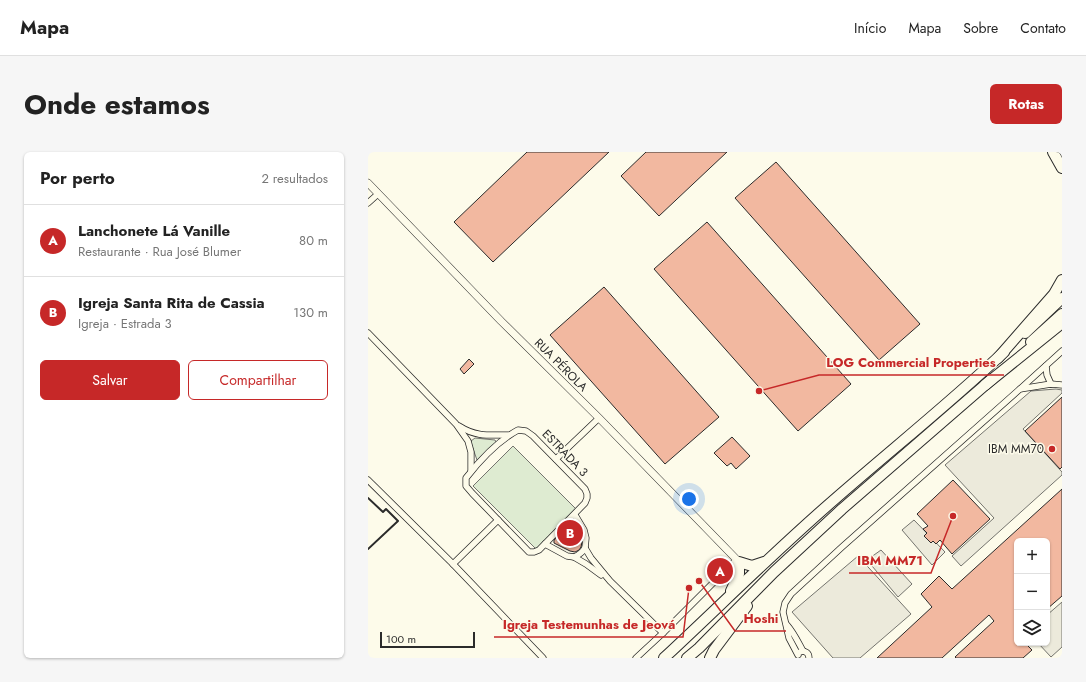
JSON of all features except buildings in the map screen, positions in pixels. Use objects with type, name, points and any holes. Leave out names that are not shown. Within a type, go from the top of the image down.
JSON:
[{"type":"highway","points":[[1053,152],[1062,168]]},
{"type":"highway","points":[[998,358],[1054,294],[1062,280]]},
{"type":"highway","points":[[664,658],[771,557],[998,358],[1062,298]]},
{"type":"highway","points":[[985,385],[1062,314]]},
{"type":"highway","points":[[687,658],[699,648],[774,572],[842,508],[985,385],[1062,323]]},
{"type":"highway","points":[[729,596],[739,574],[738,561],[752,566],[764,562],[771,557]]},
{"type":"highway","points":[[710,658],[714,650],[774,572]]},
{"type":"street","name":"RUA PÉROLA","points":[[368,183],[738,561]]},
{"type":"street","points":[[368,203],[378,194]]},
{"type":"street","points":[[368,333],[456,424],[468,441],[471,452],[471,470]]},
{"type":"street","points":[[797,657],[789,638],[783,612],[785,603],[791,594],[1062,351]]},
{"type":"street","points":[[1046,366],[1047,375],[1051,384]]},
{"type":"street","points":[[1020,389],[1051,384],[1062,386]]},
{"type":"street","points":[[556,459],[599,418]]},
{"type":"street","points":[[456,424],[476,434],[508,436]]},
{"type":"street","name":"ESTRADA 3","points":[[518,430],[526,431],[533,436],[556,459],[585,489],[587,498],[585,503],[575,515],[539,550],[529,552],[472,494],[466,486],[466,478],[471,470],[488,453],[508,436],[518,430]]},
{"type":"street","points":[[468,441],[476,434]]},
{"type":"street","points":[[368,480],[453,564],[543,658]]},
{"type":"street","points":[[574,557],[583,552],[585,548],[586,534],[575,515]]},
{"type":"street","points":[[453,564],[498,520]]},
{"type":"street","points":[[545,544],[567,556],[574,557],[610,581]]},
{"type":"street","points":[[585,548],[594,562],[610,581],[663,633]]},
{"type":"street","points":[[636,658],[738,561]]},
{"type":"street","points":[[786,623],[792,631],[796,641],[810,658]]},
{"type":"street","points":[[797,657],[800,652],[803,651]]},
{"type":"green space","points":[[475,438],[495,440],[496,442],[477,460],[471,443],[471,441]]},
{"type":"green space","points":[[513,446],[577,510],[537,550],[473,486]]},
{"type":"shaded area","points":[[1062,390],[1062,393],[1023,429],[1062,472],[1062,475],[961,566],[952,556],[994,518],[945,465],[1031,391]]},
{"type":"shaded area","points":[[914,520],[945,552],[932,565],[902,530]]},
{"type":"shaded area","points":[[881,550],[912,584],[898,597],[867,560]]},
{"type":"shaded area","points":[[858,556],[911,614],[860,658],[833,658],[792,612]]},
{"type":"shaded area","points":[[1062,602],[1062,647],[1051,657],[1041,646],[1050,646],[1050,612]]},
{"type":"wall","points":[[368,498],[383,512],[386,509],[398,521],[368,549]]},
{"type":"place","name":"LOG Commercial Properties","points":[[759,391]]},
{"type":"place","name":"IBM MM70","points":[[1052,449]]},
{"type":"place","name":"IBM MM71","points":[[953,516]]},
{"type":"place","name":"Igreja Santa Rita de Cassia","points":[[570,533]]},
{"type":"place","name":"Lanchonete Lá Vanille","points":[[720,571]]},
{"type":"place","name":"Hoshi","points":[[699,581]]},
{"type":"place","name":"Igreja Testemunhas de Jeová","points":[[689,588]]}]
